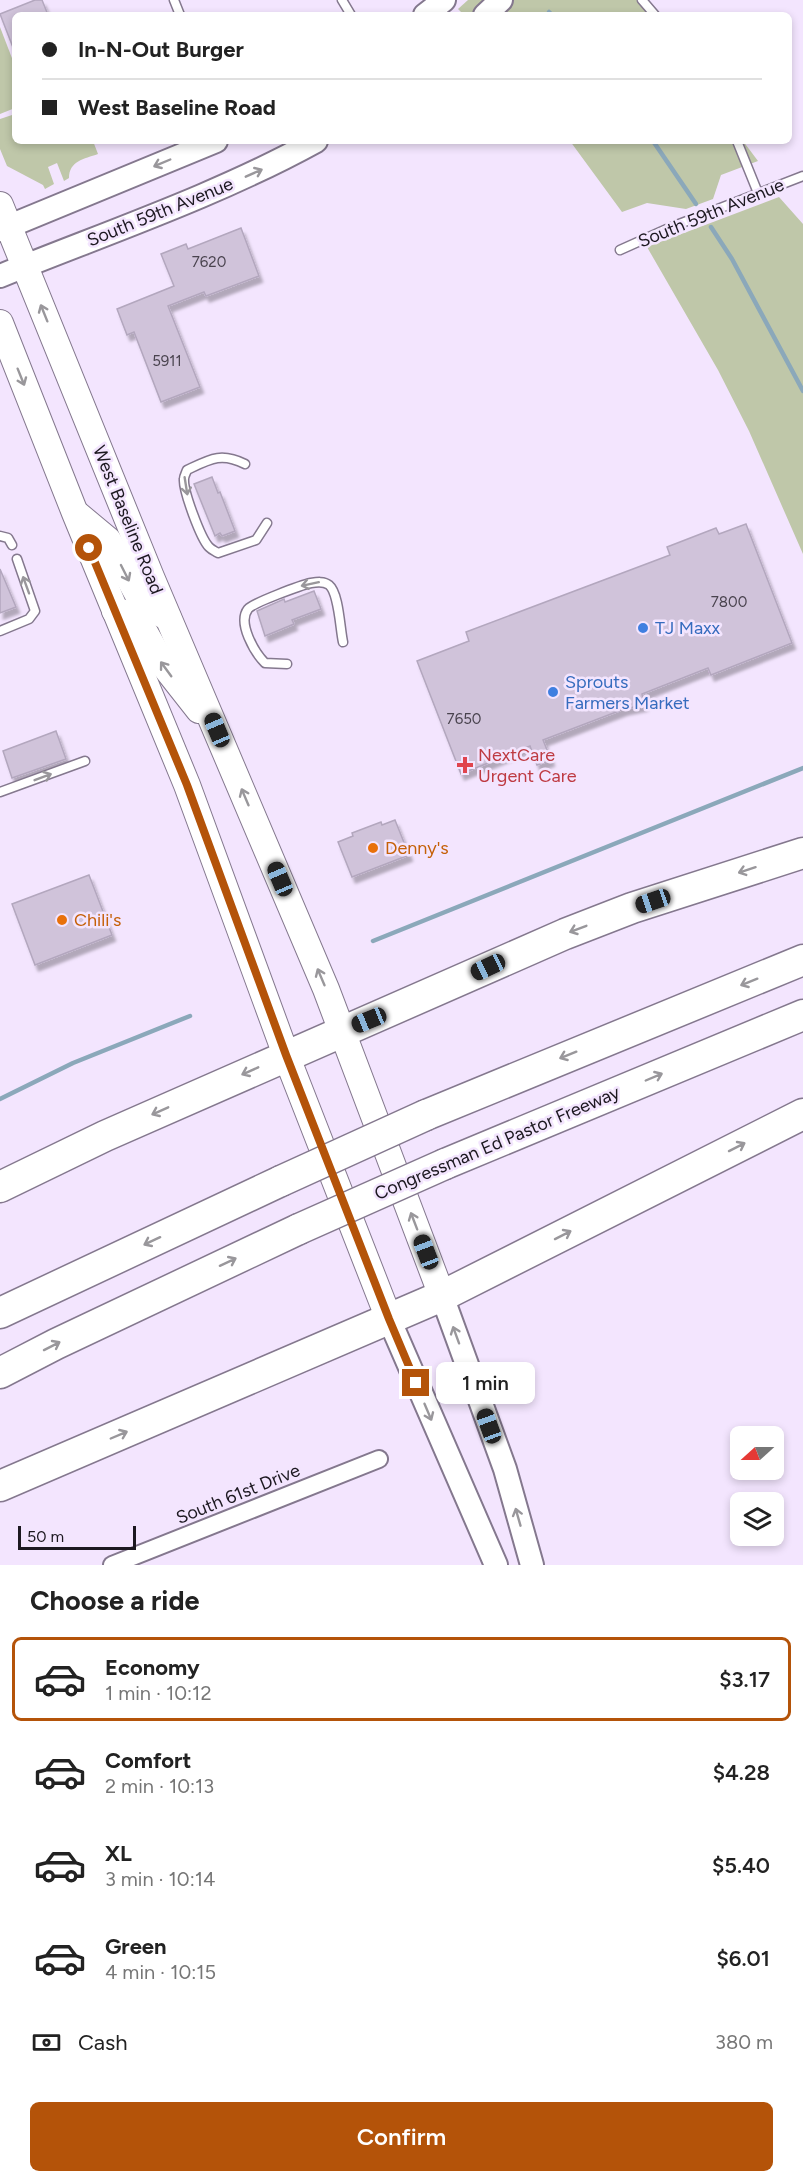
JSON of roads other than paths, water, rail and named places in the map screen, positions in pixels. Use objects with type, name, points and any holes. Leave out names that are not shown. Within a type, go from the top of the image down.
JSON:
[{"type":"highway","points":[[0,1187],[105,1136],[518,954],[632,908],[803,853]]},
{"type":"highway","points":[[0,1313],[426,1115],[803,960]]},
{"type":"highway","name":"Congressman Ed Pastor Freeway","points":[[0,1373],[56,1344],[299,1229],[445,1164],[803,1015]]},
{"type":"highway","points":[[0,1486],[442,1296],[803,1114]]},
{"type":"main road","points":[[429,12],[444,0]]},
{"type":"main road","points":[[488,12],[501,0]]},
{"type":"main road","points":[[24,266],[3,221],[62,205],[209,144]]},
{"type":"main road","name":"South 59th Avenue","points":[[0,276],[225,186],[276,163],[311,144]]},
{"type":"main road","name":"West Baseline Road","points":[[24,266],[168,618],[342,1031],[442,1296]]},
{"type":"main road","points":[[0,323],[187,785],[286,1055],[389,1319],[495,1565]]},
{"type":"main road","points":[[75,513],[108,540],[136,595],[142,602],[168,618]]},
{"type":"main road","points":[[116,611],[125,613],[138,624],[186,696],[217,730]]},
{"type":"main road","points":[[442,1296],[504,1468],[532,1565]]},
{"type":"street","name":"South 61st Drive","points":[[112,1565],[379,1459]]},
{"type":"lane","points":[[642,0],[652,12]]},
{"type":"lane","points":[[738,144],[758,193]]},
{"type":"lane","name":"South 59th Avenue","points":[[620,250],[669,228],[803,176]]},
{"type":"lane","points":[[245,464],[232,457],[223,456],[187,470],[184,477],[184,488],[210,549],[218,552],[256,540],[267,523]]},
{"type":"lane","points":[[0,536],[8,538],[12,545]]},
{"type":"lane","points":[[0,631],[29,619],[35,611],[17,560]]},
{"type":"lane","points":[[287,664],[265,663],[253,647],[244,620],[247,610],[255,604],[309,583],[319,582],[328,585],[338,604],[343,642]]},
{"type":"lane","points":[[0,792],[85,760]]},
{"type":"waterway","points":[[655,144],[696,204]]},
{"type":"waterway","points":[[711,227],[732,259],[803,391]]},
{"type":"waterway","points":[[373,941],[803,768]]},
{"type":"waterway","points":[[0,1099],[73,1063],[190,1016]]},
{"type":"place","name":"TJ Maxx","points":[[643,628]]},
{"type":"place","name":"Sprouts Farmers Market","points":[[553,692]]},
{"type":"place","name":"NextCare Urgent Care","points":[[465,765]]},
{"type":"place","name":"Denny's","points":[[373,848]]},
{"type":"place","name":"Chili's","points":[[62,920]]}]
